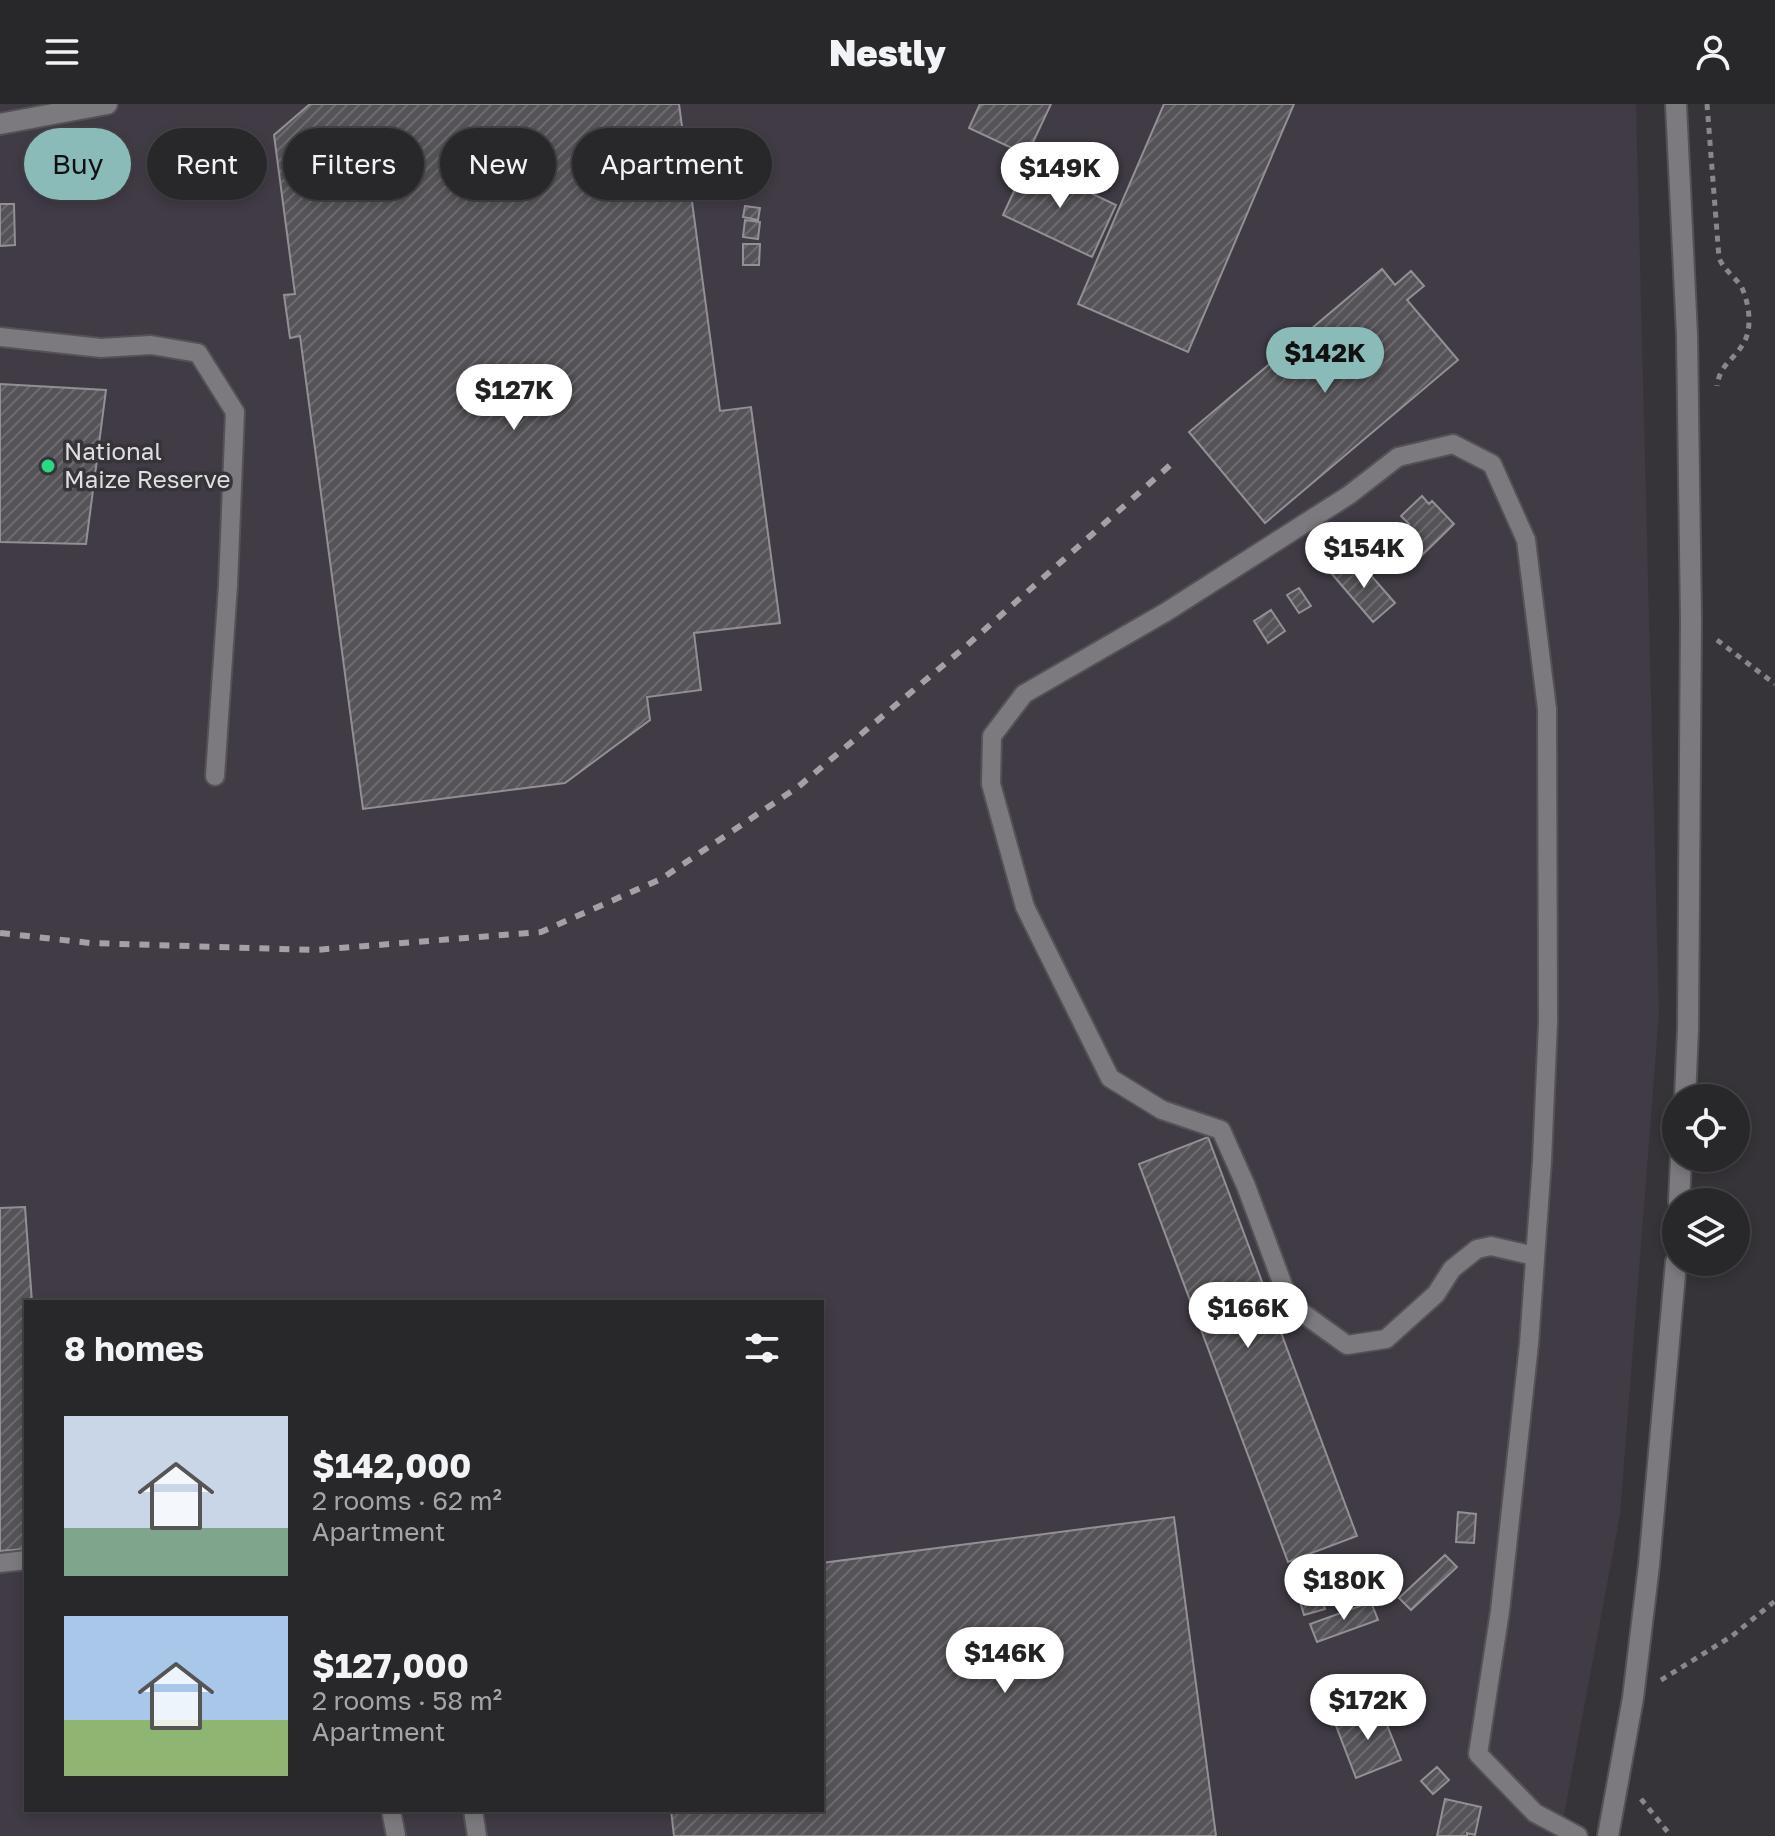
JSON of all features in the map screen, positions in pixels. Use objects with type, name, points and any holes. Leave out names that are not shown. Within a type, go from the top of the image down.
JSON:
[{"type":"street","points":[[0,124],[107,104]]},
{"type":"street","points":[[1676,104],[1687,335],[1691,619],[1686,1084]]},
{"type":"street","points":[[1608,1836],[1633,1698],[1649,1565],[1675,1276]]},
{"type":"lane","points":[[0,337],[101,348],[151,345],[198,353],[235,412],[228,585],[215,776]]},
{"type":"lane","points":[[1535,1256],[1491,1246],[1477,1249],[1452,1269],[1436,1294],[1386,1339],[1347,1345],[1290,1304],[1246,1186],[1221,1130],[1162,1110],[1110,1078],[1025,907],[991,784],[992,736],[1024,694],[1205,587],[1349,495],[1398,457],[1453,444],[1492,464],[1526,540],[1547,709],[1548,1022],[1535,1256],[1529,1344],[1500,1611],[1478,1754],[1535,1813],[1578,1836]]},
{"type":"lane","points":[[0,1563],[24,1560]]},
{"type":"lane","points":[[391,1812],[396,1836]]},
{"type":"lane","points":[[473,1812],[477,1836]]},
{"type":"path","points":[[1707,104],[1719,258],[1725,271],[1741,288],[1749,318],[1747,337],[1719,372],[1717,389]]},
{"type":"path","points":[[1691,619],[1775,684]]},
{"type":"path","points":[[1633,1698],[1732,1636],[1775,1601]]},
{"type":"path","points":[[1620,1773],[1671,1836]]},
{"type":"shaded area","points":[[0,104],[1636,104],[1659,1014],[1620,1515],[1560,1836],[0,1836]]},
{"type":"building","points":[[310,104],[679,104],[682,128],[572,128],[572,200],[692,200],[720,411],[751,407],[780,623],[694,633],[701,690],[647,697],[650,720],[565,783],[363,809],[300,336],[290,338],[284,295],[295,294],[274,135]]},
{"type":"building","points":[[980,104],[1051,104],[1027,155],[969,128]]},
{"type":"building","points":[[1164,104],[1294,104],[1188,352],[1078,304]]},
{"type":"building","points":[[1027,163],[1116,205],[1092,257],[1003,215]]},
{"type":"building","points":[[0,204],[14,204],[15,245],[0,246]]},
{"type":"building","points":[[745,206],[760,208],[758,220],[743,217]]},
{"type":"building","points":[[745,220],[760,222],[758,239],[743,237]]},
{"type":"building","points":[[743,244],[760,244],[759,265],[743,265]]},
{"type":"building","points":[[1382,269],[1395,285],[1411,271],[1424,286],[1407,300],[1458,360],[1265,523],[1189,432]]},
{"type":"building","name":"National Maize Reserve","points":[[0,384],[106,390],[86,544],[0,542]]},
{"type":"building","points":[[1422,496],[1429,504],[1432,501],[1454,524],[1409,568],[1387,545],[1409,524],[1401,516]]},
{"type":"building","points":[[1352,557],[1395,603],[1373,622],[1332,574]]},
{"type":"building","points":[[1299,588],[1311,606],[1299,613],[1287,595]]},
{"type":"building","points":[[1271,610],[1285,631],[1268,643],[1254,621]]},
{"type":"building","points":[[1208,1137],[1357,1536],[1288,1562],[1139,1164]]},
{"type":"building","points":[[25,1207],[32,1300],[24,1300],[24,1549],[0,1551],[0,1208]]},
{"type":"building","points":[[1458,1512],[1476,1514],[1474,1543],[1456,1542]]},
{"type":"building","points":[[1174,1517],[1216,1836],[674,1836],[671,1812],[824,1812],[824,1563]]},
{"type":"building","points":[[1445,1555],[1457,1567],[1411,1610],[1399,1598]]},
{"type":"building","points":[[1315,1575],[1325,1609],[1304,1615],[1294,1581]]},
{"type":"building","points":[[1371,1602],[1378,1620],[1317,1642],[1310,1624]]},
{"type":"building","points":[[1379,1705],[1401,1760],[1356,1778],[1335,1723]]},
{"type":"building","points":[[1437,1767],[1449,1780],[1433,1794],[1421,1781]]},
{"type":"building","points":[[1445,1799],[1481,1807],[1475,1835],[1437,1836]]},
{"type":"railway","points":[[0,933],[90,943],[315,950],[541,932],[661,879],[798,787],[965,647],[1176,460]]},
{"type":"place","name":"National Maize Reserve","points":[[48,466]]}]
